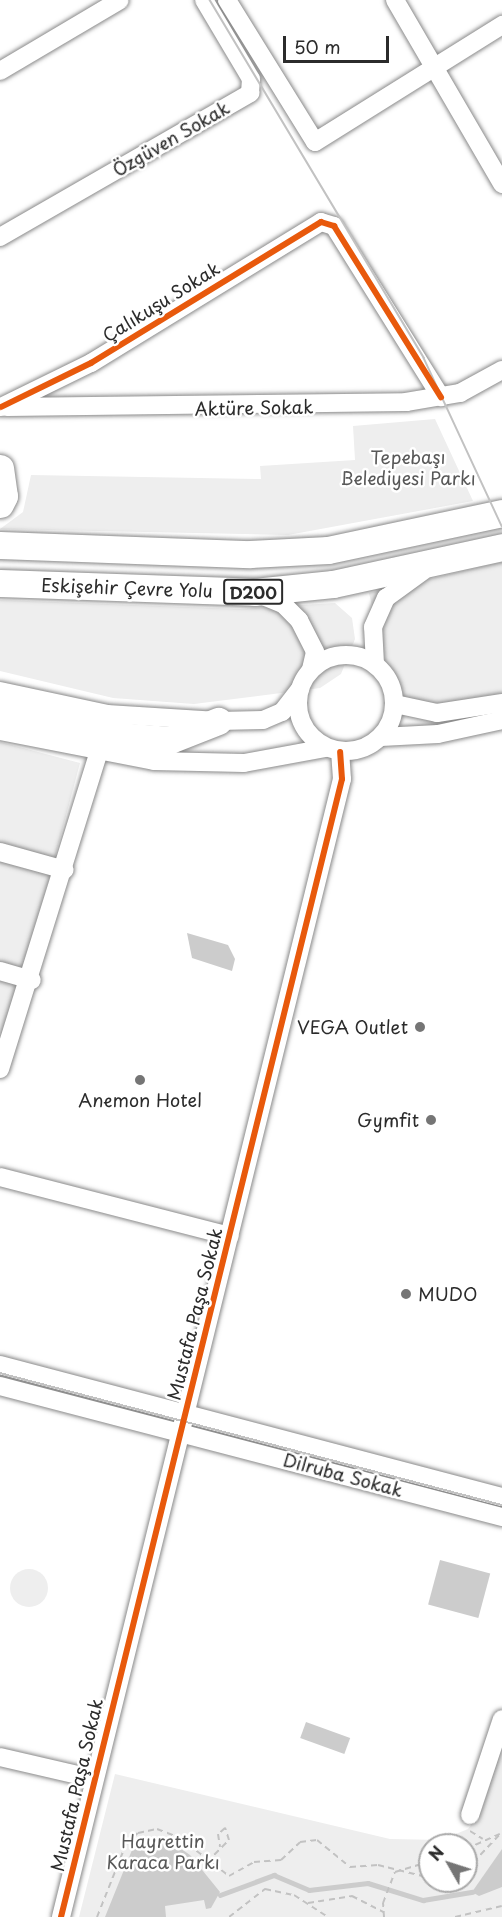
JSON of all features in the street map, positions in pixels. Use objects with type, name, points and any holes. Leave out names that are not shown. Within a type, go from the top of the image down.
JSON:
[{"type":"highway","points":[[0,468],[4,496],[0,504]]},
{"type":"highway","name":"Eskişehir Çevre Yolu","points":[[0,545],[240,554],[328,550],[502,513]]},
{"type":"highway","name":"Eskişehir Çevre Yolu","points":[[0,583],[254,592],[333,584],[436,564],[502,547]]},
{"type":"highway","points":[[0,710],[117,736],[170,740],[218,721]]},
{"type":"street","points":[[0,71],[120,0]]},
{"type":"street","name":"Özgüven Sokak","points":[[0,237],[250,93],[250,79],[204,0]]},
{"type":"street","points":[[227,0],[315,142],[434,65],[502,25]]},
{"type":"street","points":[[395,0],[501,179]]},
{"type":"street","name":"Çalıkuşu Sokak","points":[[1,407],[91,363],[321,222],[334,226],[441,398]]},
{"type":"street","name":"Aktüre Sokak","points":[[1,407],[331,407],[441,398],[502,370]]},
{"type":"street","points":[[375,664],[373,627],[386,598],[436,564]]},
{"type":"street","points":[[0,691],[107,714],[218,721],[273,716],[300,689],[311,670],[315,652],[299,620],[283,604],[254,592]]},
{"type":"street","points":[[311,670],[331,657],[354,655],[375,664],[390,681],[395,704],[381,737]]},
{"type":"street","points":[[300,689],[303,723],[333,750]]},
{"type":"street","points":[[395,704],[437,713],[502,703]]},
{"type":"street","points":[[0,731],[98,754],[227,764],[333,750],[362,749],[381,737],[409,738],[502,720]]},
{"type":"street","name":"Mustafa Paşa Sokak","points":[[61,1917],[91,1778],[183,1432],[342,778],[333,750]]},
{"type":"street","points":[[3,1067],[32,980],[98,754]]},
{"type":"street","points":[[0,852],[65,870]]},
{"type":"street","points":[[0,971],[32,980]]},
{"type":"street","points":[[0,1178],[230,1236]]},
{"type":"street","points":[[0,1365],[187,1412],[502,1497]]},
{"type":"street","name":"Dilruba Sokak","points":[[0,1386],[502,1517]]},
{"type":"street","points":[[469,1822],[502,1719]]},
{"type":"street","points":[[0,1757],[91,1778]]},
{"type":"path","points":[[469,1822],[483,1839]]},
{"type":"path","points":[[207,1862],[229,1840],[225,1828],[218,1834],[220,1847]]},
{"type":"path","points":[[97,1917],[120,1856],[138,1833],[166,1831],[229,1876],[254,1862],[281,1860],[300,1842],[317,1840],[350,1867],[378,1865],[395,1872],[418,1876]]},
{"type":"path","points":[[478,1842],[502,1834]]},
{"type":"path","points":[[478,1858],[502,1834]]},
{"type":"path","points":[[384,1917],[383,1903],[395,1872],[418,1865]]},
{"type":"path","points":[[229,1917],[265,1889],[308,1903],[328,1917]]},
{"type":"path","points":[[308,1903],[352,1896],[384,1912]]},
{"type":"path","points":[[455,1917],[502,1906]]},
{"type":"shaded area","name":"Tepebaşı Belediyesi Parkı","points":[[435,419],[473,501],[288,535],[0,529],[23,512],[31,475],[261,479],[260,466],[355,460],[353,426]]},
{"type":"shaded area","points":[[502,562],[502,701],[397,710],[369,593]]},
{"type":"shaded area","points":[[0,600],[239,609],[335,603],[352,618],[355,639],[341,674],[320,688],[194,704],[113,698],[0,671]]},
{"type":"shaded area","points":[[0,742],[80,763],[0,1063]]},
{"type":"shaded area","points":[[187,933],[228,945],[235,959],[232,971],[192,958]]},
{"type":"shaded area","points":[[440,1560],[490,1573],[478,1618],[428,1604]]},
{"type":"shaded area","points":[[29,1569],[42,1575],[48,1588],[42,1601],[29,1607],[16,1601],[10,1588],[16,1575]]},
{"type":"shaded area","points":[[306,1722],[350,1738],[344,1754],[300,1738]]},
{"type":"shaded area","name":"Hayrettin Karaca Parkı","points":[[502,1745],[502,1917],[79,1917],[115,1774],[390,1839],[418,1840],[418,1893],[478,1893],[478,1833],[458,1833],[468,1829],[481,1812]]},
{"type":"shaded area","points":[[150,1838],[168,1840],[190,1855],[220,1892],[211,1908],[206,1909],[204,1900],[165,1906],[166,1917],[105,1917],[132,1850]]},
{"type":"shaded area","points":[[502,1849],[502,1887],[479,1896],[474,1893],[478,1893],[478,1883]]},
{"type":"waterway","points":[[220,1895],[274,1875],[309,1890],[368,1883],[423,1900],[466,1893]]},
{"type":"tram line","points":[[210,0],[424,358],[502,526]]},
{"type":"tram line","points":[[0,1373],[502,1505]]},
{"type":"cycle path","points":[[1,407],[91,363],[321,222],[334,226],[441,397]]},
{"type":"cycle path","points":[[61,1917],[342,779],[340,752]]},
{"type":"place","name":"VEGA Outlet","points":[[420,1027]]},
{"type":"place","name":"Anemon Hotel","points":[[140,1080]]},
{"type":"place","name":"Gymfit","points":[[431,1120]]},
{"type":"place","name":"MUDO","points":[[406,1294]]}]
